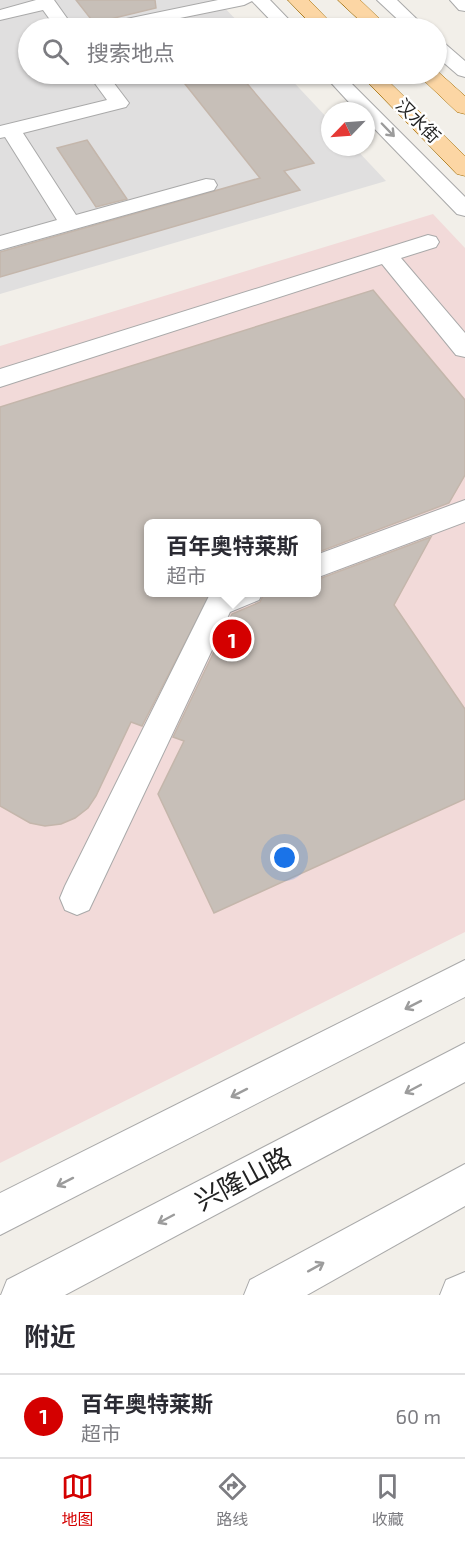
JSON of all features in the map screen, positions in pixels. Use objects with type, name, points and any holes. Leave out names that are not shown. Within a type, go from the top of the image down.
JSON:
[{"type":"main road","points":[[298,0],[316,18]]},
{"type":"main road","points":[[348,0],[368,18]]},
{"type":"main road","name":"汉水街","points":[[380,84],[465,169]]},
{"type":"main road","name":"汉水街","points":[[443,84],[456,93],[465,107]]},
{"type":"street","points":[[156,18],[244,0]]},
{"type":"street","points":[[260,0],[278,18]]},
{"type":"street","points":[[386,0],[406,18]]},
{"type":"street","points":[[459,0],[465,6]]},
{"type":"street","points":[[0,15],[46,2],[58,18]]},
{"type":"street","points":[[447,55],[465,71]]},
{"type":"street","points":[[70,223],[4,125],[119,103],[106,84]]},
{"type":"street","points":[[342,84],[465,209]]},
{"type":"street","points":[[420,164],[465,180]]},
{"type":"street","points":[[0,243],[206,186]]},
{"type":"street","points":[[0,378],[428,242]]},
{"type":"street","points":[[386,255],[465,349]]},
{"type":"street","points":[[321,565],[465,511]]},
{"type":"street","points":[[76,898],[219,604],[236,597]]},
{"type":"street","points":[[0,1215],[465,978]]},
{"type":"street","name":"兴隆山路","points":[[22,1295],[465,1062]]},
{"type":"street","points":[[265,1295],[465,1184]]},
{"type":"street","points":[[461,1295],[465,1293]]},
{"type":"shaded area","points":[[0,0],[217,0],[234,18],[18,18],[18,84],[295,84],[321,111],[321,156],[362,156],[386,181],[0,294]]},
{"type":"shaded area","points":[[433,214],[465,248],[465,932],[0,1163],[0,346]]},
{"type":"building","points":[[76,0],[155,0],[156,8],[115,18],[90,18]]},
{"type":"building","points":[[185,84],[247,84],[314,163],[284,171],[300,190],[0,277],[0,252],[260,178]]},
{"type":"building","points":[[87,140],[127,199],[96,207],[57,148]]},
{"type":"building","points":[[373,290],[465,400],[465,475],[449,503],[321,551],[321,519],[144,519],[144,597],[208,597],[142,726],[131,722],[88,808],[75,818],[61,824],[45,826],[30,823],[0,806],[0,407]]},
{"type":"building","points":[[431,537],[394,605],[465,709],[465,799],[214,913],[158,794],[184,741],[173,737],[232,614],[260,602],[262,597],[321,597],[321,578]]},
{"type":"place","name":"百年奥特莱斯","points":[[232,639]]}]
